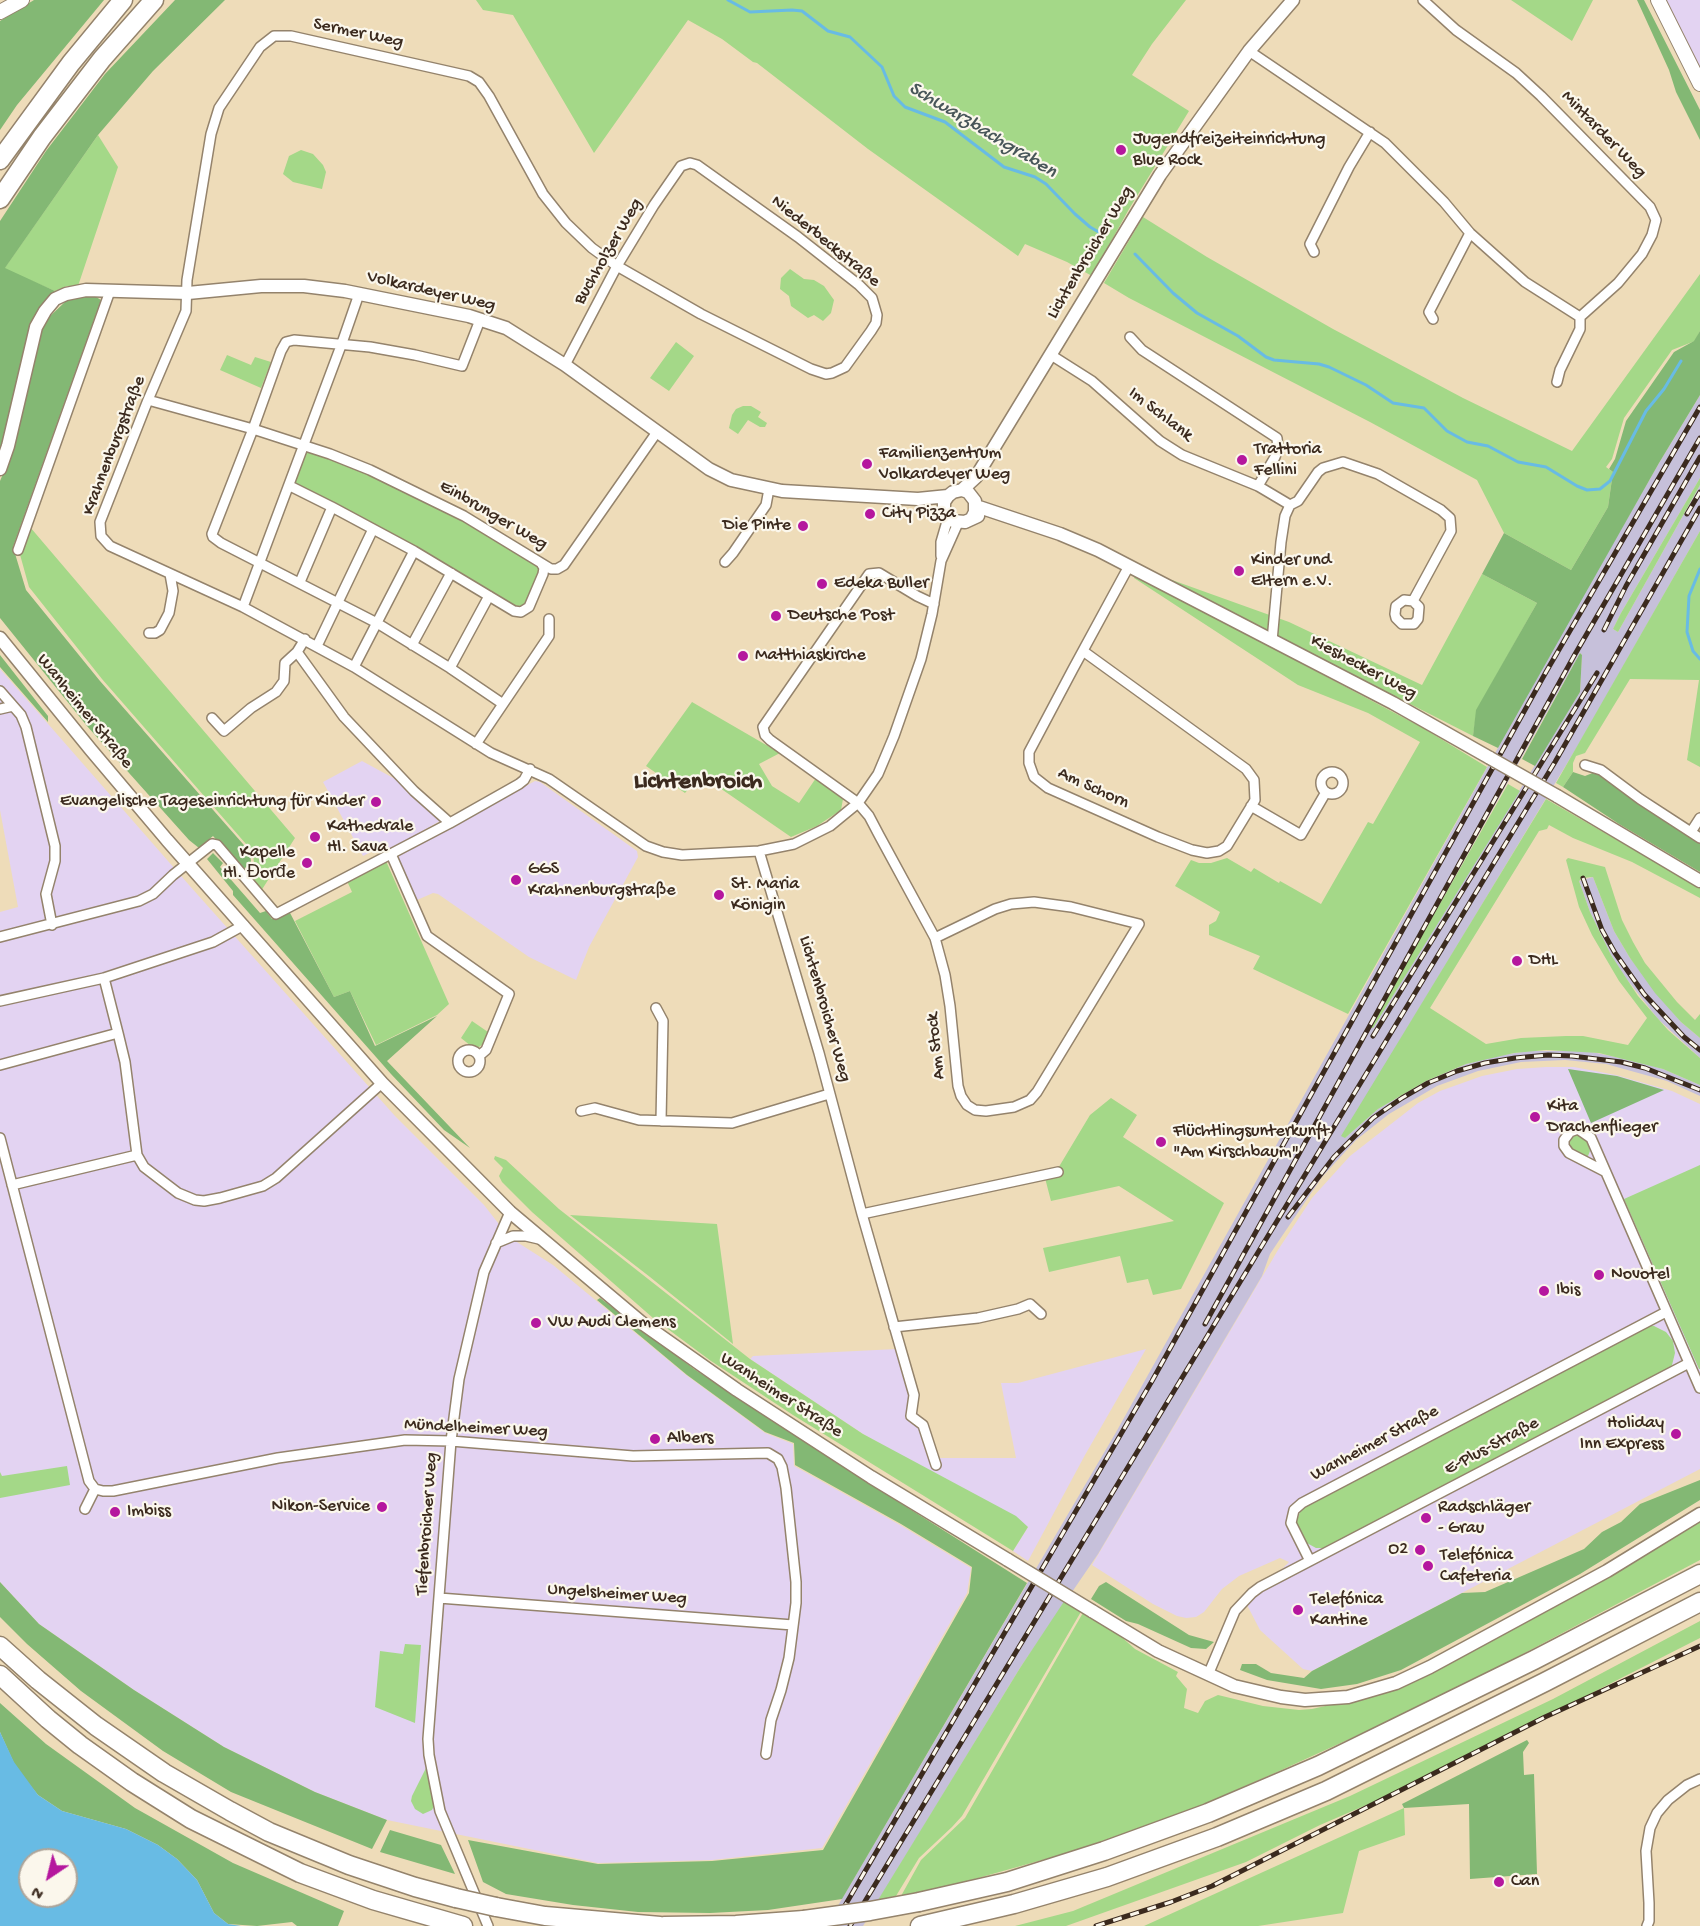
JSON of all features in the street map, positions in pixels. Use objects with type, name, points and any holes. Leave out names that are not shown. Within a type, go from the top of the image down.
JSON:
[{"type":"highway","points":[[0,160],[71,63],[123,0]]},
{"type":"highway","points":[[0,199],[42,138],[96,68],[154,0]]},
{"type":"highway","points":[[0,1646],[96,1726],[156,1768],[269,1832],[349,1865],[456,1898],[545,1916],[662,1926],[736,1926],[804,1920],[920,1902],[1007,1882],[1104,1851],[1208,1813],[1328,1761],[1534,1660],[1700,1574]]},
{"type":"highway","points":[[920,1926],[1014,1904],[1107,1877],[1217,1837],[1337,1786],[1700,1602]]},
{"type":"highway","points":[[0,1631],[33,1663],[59,1696]]},
{"type":"highway","points":[[0,1675],[80,1745],[132,1782],[191,1819],[300,1873],[373,1900],[463,1926]]},
{"type":"highway","points":[[0,1682],[16,1691]]},
{"type":"main road","points":[[0,12],[22,0]]},
{"type":"main road","points":[[1658,0],[1700,84]]},
{"type":"street","name":"Lichtenbroicher Weg","points":[[971,503],[976,477],[1156,182],[1249,51],[1293,0]]},
{"type":"street","name":"Mintarder Weg","points":[[1423,0],[1456,30],[1516,73],[1650,207],[1656,220],[1652,236],[1642,254],[1618,284],[1580,317]]},
{"type":"street","name":"Sermer Weg","points":[[188,293],[187,280],[209,146],[219,108],[260,47],[274,36],[281,35],[461,73],[478,82],[489,96],[543,194],[556,212],[577,234],[617,266]]},
{"type":"street","points":[[1249,51],[1385,143],[1470,233],[1525,282],[1580,317],[1580,329],[1560,370],[1557,382]]},
{"type":"street","points":[[1314,252],[1310,244],[1349,167],[1370,132]]},
{"type":"street","name":"Niederbeckstraße","points":[[617,266],[701,314],[811,369],[826,374],[845,368],[849,363],[876,323],[878,315],[872,298],[798,237],[697,165],[690,163]]},
{"type":"street","name":"Buchholzer Weg","points":[[565,365],[617,266],[654,205],[681,166],[690,163]]},
{"type":"street","points":[[1432,319],[1429,312],[1470,233]]},
{"type":"street","name":"Volkardeyer Weg","points":[[0,469],[8,446],[36,327],[55,299],[86,290],[188,293],[298,285],[359,294],[480,320],[506,328],[565,365],[709,469],[731,480],[782,491],[918,499],[948,496],[953,492],[971,503]]},
{"type":"street","points":[[18,550],[110,291]]},
{"type":"street","name":"Krahnenburgstraße","points":[[188,293],[186,311],[100,522],[100,536],[110,546],[243,607],[305,639],[491,753],[549,779],[646,846],[682,855],[759,851]]},
{"type":"street","points":[[243,607],[290,486],[359,294]]},
{"type":"street","points":[[480,320],[462,366],[416,355],[342,343],[294,340],[286,342],[212,534],[221,543],[377,623],[503,704]]},
{"type":"street","points":[[1130,337],[1142,350],[1277,438],[1278,449],[1275,457],[1258,486]]},
{"type":"street","name":"Im Schlank","points":[[1051,355],[1092,381],[1160,441],[1182,455],[1258,486],[1290,505]]},
{"type":"street","name":"Einbrunger Weg","points":[[148,400],[253,429],[370,470],[487,528],[551,569],[564,565],[657,432]]},
{"type":"street","points":[[1272,641],[1281,542],[1290,505],[1298,501],[1318,472],[1323,468],[1343,462],[1378,474],[1441,510],[1450,518],[1451,531],[1413,601]]},
{"type":"street","points":[[290,486],[414,551],[514,611],[524,611],[529,607],[543,574],[544,568],[541,562]]},
{"type":"street","points":[[724,562],[733,553],[766,505],[769,489]]},
{"type":"street","points":[[759,851],[794,844],[830,825],[858,802],[878,774],[921,659],[942,561],[941,542],[950,517],[944,502],[948,496]]},
{"type":"street","name":"Volkardeyer Weg","points":[[918,499],[950,517]]},
{"type":"street","points":[[950,517],[965,522],[971,503]]},
{"type":"street","name":"Kieshecker Weg","points":[[971,503],[986,513],[1060,534],[1129,566],[1393,703],[1557,796],[1700,881]]},
{"type":"street","points":[[300,582],[332,507]]},
{"type":"street","points":[[317,646],[373,529]]},
{"type":"street","points":[[354,667],[414,551]]},
{"type":"street","name":"Am Schorn","points":[[1083,651],[1246,769],[1254,780],[1255,800],[1227,846],[1219,851],[1207,853],[1184,847],[1048,788],[1034,777],[1029,762],[1029,752],[1083,651],[1129,566]]},
{"type":"street","points":[[412,645],[451,573]]},
{"type":"street","points":[[858,802],[770,740],[763,731],[764,724],[869,574],[879,573],[916,596],[934,604]]},
{"type":"street","points":[[149,633],[160,630],[169,613],[173,591],[170,574]]},
{"type":"street","points":[[450,668],[489,596]]},
{"type":"street","points":[[476,744],[549,636],[549,619]]},
{"type":"street","name":"Wanheimer Straße","points":[[0,638],[91,750],[188,863],[382,1083],[510,1212],[642,1323],[737,1390],[871,1477],[1158,1651],[1208,1675],[1257,1692],[1305,1700],[1334,1699],[1374,1690],[1409,1677],[1462,1650],[1606,1571],[1700,1514]]},
{"type":"street","points":[[212,718],[224,731],[251,708],[276,692],[284,681],[285,663],[297,652],[305,639]]},
{"type":"street","points":[[297,652],[344,717],[414,791],[450,823]]},
{"type":"street","points":[[0,691],[21,715],[26,727],[55,846],[55,861],[46,894],[52,925]]},
{"type":"street","points":[[0,710],[13,706]]},
{"type":"street","points":[[1585,765],[1601,770],[1640,799],[1700,838]]},
{"type":"street","points":[[0,937],[140,901],[153,894],[204,848],[212,844],[217,845],[276,914],[450,823],[519,784],[530,769]]},
{"type":"street","points":[[1251,807],[1301,835],[1326,792]]},
{"type":"street","name":"Am Stock","points":[[858,802],[869,816],[935,938],[950,1006],[958,1086],[967,1105],[975,1110],[986,1111],[1023,1105],[1037,1092],[1139,924],[1034,902],[1011,904],[995,909],[935,938]]},
{"type":"street","points":[[1691,832],[1700,818]]},
{"type":"street","name":"Lichtenbroicher Weg","points":[[759,851],[914,1395],[911,1416],[923,1425],[936,1465]]},
{"type":"street","points":[[391,854],[427,936],[509,994],[486,1050],[479,1056]]},
{"type":"street","points":[[0,1001],[104,978],[213,942],[244,925]]},
{"type":"street","points":[[104,978],[125,1062],[137,1155],[144,1167],[178,1193],[195,1200],[220,1198],[263,1186],[276,1178],[382,1083]]},
{"type":"street","points":[[656,1008],[663,1021],[661,1122]]},
{"type":"street","points":[[0,1065],[118,1033]]},
{"type":"street","points":[[581,1111],[595,1108],[639,1120],[661,1122],[732,1123],[829,1094]]},
{"type":"street","points":[[1604,1171],[1569,1154],[1564,1140],[1570,1132],[1578,1129],[1587,1134],[1604,1171],[1700,1388]]},
{"type":"street","points":[[0,1138],[89,1481],[95,1489],[85,1509]]},
{"type":"street","points":[[12,1185],[137,1155]]},
{"type":"street","points":[[862,1214],[1058,1172]]},
{"type":"street","name":"Tiefenbroicher Weg","points":[[488,1926],[440,1811],[428,1739],[451,1441],[459,1379],[484,1272],[510,1212]]},
{"type":"street","points":[[496,1243],[520,1235],[536,1237],[544,1241]]},
{"type":"street","points":[[894,1327],[978,1318],[1030,1304],[1041,1314]]},
{"type":"street","name":"Wanheimer Straße","points":[[1310,1561],[1292,1523],[1292,1514],[1302,1503],[1666,1312]]},
{"type":"street","name":"E-Plus-Straße","points":[[1310,1561],[1689,1363]]},
{"type":"street","name":"Mündelheimer Weg","points":[[95,1489],[113,1491],[278,1458],[378,1442],[405,1440],[451,1441],[615,1455],[768,1453],[778,1459],[782,1467],[787,1492],[796,1582],[793,1624]]},
{"type":"street","points":[[1208,1675],[1235,1611],[1241,1604],[1260,1587],[1310,1561]]},
{"type":"street","name":"Ungelsheimer Weg","points":[[439,1598],[793,1624]]},
{"type":"street","points":[[766,1754],[771,1720],[789,1658],[793,1624]]},
{"type":"street","points":[[1647,1926],[1649,1903],[1646,1851],[1650,1828],[1657,1813],[1668,1800],[1687,1785],[1700,1779]]},
{"type":"shaded area","points":[[1663,0],[1700,0],[1700,76]]},
{"type":"shaded area","points":[[1700,395],[1700,478],[1613,629],[1618,632],[1700,485],[1700,531],[1583,737],[1399,1042],[1345,1138],[1378,1109],[1426,1081],[1466,1064],[1528,1051],[1587,1051],[1639,1062],[1663,1069],[1700,1085],[1700,1096],[1667,1081],[1606,1064],[1565,1060],[1521,1062],[1478,1071],[1437,1086],[1389,1114],[1356,1140],[1322,1177],[1270,1254],[1262,1276],[1098,1554],[1020,1668],[863,1926],[826,1926],[1115,1434],[1659,463]],"holes":[[[1580,653],[1582,655],[1580,692],[1373,1028],[1371,1027]]]},
{"type":"shaded area","points":[[0,669],[395,1116],[484,1205],[509,1237],[553,1265],[686,1375],[765,1433],[793,1444],[794,1466],[900,1525],[971,1568],[967,1593],[822,1848],[712,1860],[598,1863],[387,1820],[315,1792],[224,1747],[134,1690],[39,1624],[0,1582],[0,912],[18,907],[0,810]]},
{"type":"shaded area","name":"Evangelische Tageseinrichtung für Kinder","points":[[362,761],[397,780],[440,821],[389,850],[386,844],[363,856],[323,782]]},
{"type":"shaded area","name":"GGS Krahnenburgstraße","points":[[535,781],[540,782],[637,851],[638,857],[589,947],[576,980],[529,957],[438,894],[433,893],[417,900],[398,861],[399,855]]},
{"type":"shaded area","points":[[1593,877],[1614,931],[1630,958],[1681,1022],[1700,1038],[1700,1058],[1658,1019],[1611,955],[1590,912],[1579,881]]},
{"type":"shaded area","points":[[1574,1067],[1616,1075],[1672,1091],[1700,1104],[1700,1469],[1312,1671],[1303,1669],[1260,1630],[1247,1605],[1289,1562],[1280,1558],[1239,1576],[1222,1589],[1204,1612],[1196,1617],[1186,1618],[1153,1604],[1092,1565],[1278,1250],[1312,1198],[1350,1156],[1418,1103],[1440,1091],[1482,1076],[1517,1069]]},
{"type":"shaded area","points":[[897,1349],[931,1454],[939,1458],[1016,1458],[1001,1383],[1018,1383],[1146,1349],[1028,1561],[1013,1551],[1028,1527],[863,1434],[750,1359],[753,1356]]},
{"type":"green space","points":[[34,0],[104,0],[17,105],[0,130],[0,21]]},
{"type":"green space","points":[[175,0],[225,0],[153,71],[98,135],[5,268],[55,291],[41,306],[0,456],[0,221],[46,151],[105,74]]},
{"type":"green space","points":[[476,0],[1186,0],[1152,44],[1132,75],[1189,111],[1129,209],[1092,276],[1067,262],[1025,244],[1018,256],[868,149],[757,63],[722,39],[688,20],[594,153],[513,15],[483,10]]},
{"type":"green space","points":[[1511,0],[1593,0],[1572,41]]},
{"type":"green space","points":[[1637,0],[1644,0],[1700,110],[1700,140],[1676,92],[1669,70]]},
{"type":"green space","points":[[98,135],[118,167],[78,286],[67,286],[55,291],[4,269]]},
{"type":"green space","points":[[301,150],[313,154],[323,165],[326,172],[322,189],[293,182],[283,174],[289,156]]},
{"type":"green space","points":[[1143,217],[1207,257],[1333,329],[1463,398],[1572,451],[1700,274],[1700,331],[1695,341],[1672,350],[1624,418],[1612,459],[1606,467],[1613,472],[1608,507],[1571,570],[1504,533],[1477,480],[1104,283]]},
{"type":"green space","points":[[790,269],[804,279],[814,280],[824,286],[834,300],[831,313],[823,321],[814,315],[808,318],[791,306],[789,296],[780,289],[781,278]]},
{"type":"green space","points":[[93,295],[101,300],[13,547],[26,590],[100,681],[250,852],[251,862],[243,870],[213,836],[199,848],[189,840],[87,726],[0,618],[0,481],[8,462],[41,329],[46,320],[66,301],[75,297]]},
{"type":"green space","points":[[1700,331],[1700,395],[1659,463],[1498,748],[1473,736],[1476,710],[1537,603],[1482,574],[1504,533],[1571,570],[1608,507],[1613,472],[1609,469],[1615,459],[1626,421],[1674,352],[1694,341]]},
{"type":"green space","points":[[676,342],[694,356],[669,391],[650,378]]},
{"type":"green space","points":[[227,355],[251,365],[255,357],[271,362],[261,388],[220,370]]},
{"type":"green space","points":[[751,406],[761,412],[758,417],[767,423],[765,427],[760,427],[748,420],[738,434],[729,428],[732,415],[736,409]]},
{"type":"green space","points":[[312,450],[370,470],[540,561],[543,574],[521,612],[297,487],[294,481],[304,452]]},
{"type":"green space","points":[[1700,478],[1700,485],[1618,632],[1613,629],[1621,613]]},
{"type":"green space","points":[[30,527],[295,838],[261,891],[246,873],[254,864],[253,852],[102,679],[29,587],[19,551]]},
{"type":"green space","points":[[1700,531],[1700,767],[1687,760],[1699,680],[1630,679],[1585,753],[1576,756],[1573,772],[1563,787],[1556,783]]},
{"type":"green space","points":[[1482,574],[1537,603],[1477,710],[1473,736],[1170,582],[1172,580],[1289,622],[1422,685]]},
{"type":"green space","points":[[1135,575],[1423,728],[1487,767],[1348,1014],[1253,969],[1260,956],[1209,935],[1209,925],[1216,921],[1220,912],[1175,886],[1191,860],[1211,863],[1227,858],[1251,872],[1254,868],[1321,904],[1368,822],[1373,824],[1420,742],[1368,713],[1298,685],[1134,578]]},
{"type":"green space","points":[[1580,653],[1582,655],[1580,692],[1535,766],[1522,759]]},
{"type":"green space","points":[[0,655],[48,716],[48,722],[0,667]]},
{"type":"green space","points":[[692,702],[780,753],[759,764],[772,786],[799,803],[816,778],[843,799],[841,810],[817,826],[791,837],[717,786],[695,781],[685,793],[646,766]]},
{"type":"green space","points":[[1573,772],[1585,776],[1600,772],[1700,840],[1700,872],[1619,824],[1563,787]]},
{"type":"green space","points":[[1508,784],[1520,791],[1373,1028],[1370,1027]]},
{"type":"green space","points":[[1546,799],[1700,888],[1700,898],[1632,862],[1573,838],[1549,825],[1547,829],[1539,831],[1430,1008],[1486,1044],[1521,1038],[1583,1036],[1628,1045],[1647,1018],[1619,981],[1592,935],[1579,907],[1566,860],[1568,858],[1605,867],[1622,920],[1633,942],[1645,963],[1677,1002],[1695,1020],[1700,1014],[1700,1038],[1681,1022],[1655,993],[1630,958],[1614,931],[1593,877],[1579,881],[1590,912],[1611,955],[1638,996],[1668,1030],[1700,1058],[1700,1085],[1663,1069],[1599,1053],[1546,1050],[1514,1053],[1466,1064],[1426,1081],[1378,1109],[1345,1138],[1341,1136]]},
{"type":"green space","points":[[213,853],[223,863],[220,867],[260,913],[266,911],[272,919],[289,911],[334,997],[350,991],[375,1046],[437,1016],[387,1061],[470,1148],[444,1130],[391,1074],[233,895],[233,891],[207,859]]},
{"type":"green space","points":[[386,861],[449,1004],[437,1015],[376,1045],[350,991],[334,997],[295,921],[352,892],[347,881]]},
{"type":"green space","points":[[472,1021],[488,1032],[483,1044],[479,1047],[471,1046],[461,1038]]},
{"type":"green space","points":[[1568,1069],[1617,1076],[1664,1090],[1591,1123]]},
{"type":"green space","points":[[1111,1098],[1137,1115],[1123,1137],[1224,1203],[1181,1289],[1153,1295],[1148,1279],[1127,1283],[1120,1256],[1049,1272],[1043,1248],[1174,1221],[1119,1186],[1051,1201],[1045,1178],[1057,1170],[1090,1115]]},
{"type":"green space","points":[[1576,1135],[1586,1139],[1590,1151],[1588,1156],[1573,1151],[1569,1146],[1570,1139]]},
{"type":"green space","points":[[495,1156],[506,1160],[559,1209],[750,1359],[863,1434],[1016,1516],[1028,1527],[1013,1551],[793,1415],[711,1361],[653,1318],[532,1212],[502,1182],[499,1176],[503,1168],[494,1159]]},
{"type":"green space","points":[[1700,1165],[1700,1369],[1699,1369],[1624,1199]]},
{"type":"green space","points":[[570,1215],[717,1224],[733,1344],[650,1277]]},
{"type":"green space","points":[[600,1298],[694,1369],[1027,1583],[842,1899],[768,1910],[710,1913],[638,1912],[573,1905],[506,1894],[483,1882],[468,1840],[598,1864],[712,1861],[823,1850],[969,1593],[972,1567],[901,1524],[795,1465],[794,1443],[765,1432],[687,1375],[597,1300]]},
{"type":"green space","points":[[1649,1326],[1666,1332],[1673,1341],[1675,1353],[1669,1369],[1328,1548],[1316,1548],[1305,1542],[1296,1523],[1305,1505]]},
{"type":"green space","points":[[67,1466],[70,1485],[0,1498],[0,1472],[2,1476]]},
{"type":"green space","points":[[1700,1480],[1700,1500],[1580,1574],[1401,1670],[1357,1684],[1321,1689],[1267,1680],[1240,1670],[1242,1664],[1256,1664],[1271,1673],[1304,1678],[1312,1671],[1462,1593],[1485,1592],[1584,1549],[1602,1532],[1621,1522],[1640,1504]]},
{"type":"green space","points":[[1700,1521],[1700,1560],[1487,1673],[1378,1726],[1195,1808],[1129,1832],[1060,1855],[971,1880],[901,1896],[921,1860],[965,1818],[1084,1611],[1117,1633],[1135,1649],[1178,1672],[1176,1676],[1187,1689],[1184,1708],[1198,1713],[1205,1701],[1218,1695],[1263,1706],[1312,1709],[1365,1697]]},
{"type":"green space","points":[[0,1582],[39,1624],[134,1690],[224,1747],[315,1792],[387,1820],[372,1849],[231,1792],[163,1751],[81,1691],[0,1617]]},
{"type":"green space","points":[[1106,1582],[1189,1635],[1214,1642],[1206,1649],[1191,1648],[1138,1624],[1126,1621],[1091,1599],[1099,1586]]},
{"type":"green space","points":[[1065,1600],[1082,1610],[962,1816],[919,1858],[896,1896],[878,1900],[1020,1668]]},
{"type":"green space","points":[[1700,1621],[1700,1638],[1399,1791],[1320,1825],[1246,1862],[1066,1926],[1015,1926],[1073,1911],[1350,1796],[1553,1699]]},
{"type":"green space","points":[[405,1644],[421,1645],[415,1723],[375,1707],[380,1651],[403,1654]]},
{"type":"green space","points":[[0,1703],[46,1744],[135,1808],[233,1863],[344,1911],[338,1926],[297,1926],[292,1922],[257,1926],[228,1924],[214,1913],[197,1880],[177,1859],[158,1845],[126,1829],[62,1811],[38,1795],[16,1768],[0,1732]]},
{"type":"green space","points":[[1527,1740],[1529,1743],[1523,1752],[1524,1775],[1534,1774],[1537,1874],[1470,1879],[1469,1804],[1404,1808],[1402,1804]]},
{"type":"green space","points":[[426,1768],[435,1804],[432,1810],[423,1814],[415,1809],[411,1801]]},
{"type":"green space","points":[[1404,1808],[1405,1835],[1359,1851],[1343,1913],[1258,1926],[1144,1926]]},
{"type":"green space","points":[[390,1830],[441,1845],[455,1874],[380,1852]]},
{"type":"water","points":[[0,1732],[14,1762],[38,1795],[62,1811],[126,1829],[158,1845],[177,1859],[197,1880],[214,1913],[228,1924],[241,1926],[0,1926]]},
{"type":"waterway","name":"Schwarzbachgraben","points":[[728,0],[750,12],[802,11],[828,31],[850,37],[882,67],[894,96],[905,107],[945,122],[1004,167],[1035,177],[1046,184],[1075,214],[1102,234]]},
{"type":"waterway","name":"Schwarzbachgraben","points":[[1135,254],[1173,293],[1197,313],[1238,336],[1266,357],[1329,367],[1366,385],[1393,403],[1424,408],[1447,431],[1467,442],[1488,446],[1518,462],[1546,467],[1587,490],[1600,489],[1610,481],[1646,411],[1664,389],[1681,361]]},
{"type":"waterway","name":"Schwarzbachgraben","points":[[1700,569],[1689,596],[1687,632],[1693,651],[1700,659]]},
{"type":"railway","points":[[833,1926],[1152,1381],[1546,672],[1700,407]]},
{"type":"railway","points":[[1205,1324],[1574,656],[1700,438]]},
{"type":"railway","points":[[1604,630],[1626,586],[1700,457]]},
{"type":"railway","points":[[1687,514],[1700,492]]},
{"type":"railway","points":[[850,1926],[1555,762],[1700,508]]},
{"type":"railway","points":[[1373,1036],[1597,673]]},
{"type":"railway","points":[[1583,878],[1602,930],[1615,953],[1644,994],[1684,1037],[1700,1050]]},
{"type":"railway","points":[[1288,1217],[1334,1157],[1373,1118],[1428,1083],[1457,1071],[1515,1058],[1548,1055],[1572,1056],[1621,1062],[1645,1068],[1700,1090]]},
{"type":"railway","points":[[1096,1926],[1212,1886],[1545,1717],[1700,1646]]},
{"type":"place","name":"Jugendfreizeiteinrichtung Blue Rock","points":[[1121,150]]},
{"type":"place","name":"Trattoria Fellini","points":[[1242,460]]},
{"type":"place","name":"Familienzentrum Volkardeyer Weg","points":[[867,464]]},
{"type":"place","name":"City Pizza","points":[[870,514]]},
{"type":"place","name":"Die Pinte","points":[[803,526]]},
{"type":"place","name":"Kinder und Eltern e.V.","points":[[1239,571]]},
{"type":"place","name":"Edeka Buller","points":[[822,584]]},
{"type":"place","name":"Deutsche Post","points":[[776,616]]},
{"type":"place","name":"Matthiaskirche","points":[[743,656]]},
{"type":"place","name":"Evangelische Tageseinrichtung für Kinder","points":[[376,802]]},
{"type":"place","name":"Kathedrale Hl. Sava","points":[[315,837]]},
{"type":"place","name":"Kapelle Hl. Đorđe","points":[[307,863]]},
{"type":"place","name":"GGS Krahnenburgstraße","points":[[516,880]]},
{"type":"place","name":"St. Maria Königin","points":[[719,895]]},
{"type":"place","name":"DHL","points":[[1517,961]]},
{"type":"place","name":"Kita Drachenflieger","points":[[1535,1117]]},
{"type":"place","name":"Flüchtlingsunterkunft \"Am Kirschbaum\"","points":[[1161,1142]]},
{"type":"place","name":"Novotel","points":[[1599,1275]]},
{"type":"place","name":"Ibis","points":[[1544,1291]]},
{"type":"place","name":"VW Audi Clemens","points":[[536,1323]]},
{"type":"place","name":"Holiday Inn Express","points":[[1676,1434]]},
{"type":"place","name":"Albers","points":[[655,1439]]},
{"type":"place","name":"Nikon-Service","points":[[382,1507]]},
{"type":"place","name":"Imbiss","points":[[115,1512]]},
{"type":"place","name":"Radschläger - Grau","points":[[1426,1518]]},
{"type":"place","name":"O2","points":[[1420,1550]]},
{"type":"place","name":"Telefónica Cafeteria","points":[[1428,1566]]},
{"type":"place","name":"Telefónica Kantine","points":[[1298,1610]]},
{"type":"place","name":"Can","points":[[1499,1882]]},
{"type":"district","name":"Lichtenbroich","points":[[698,783]]}]
